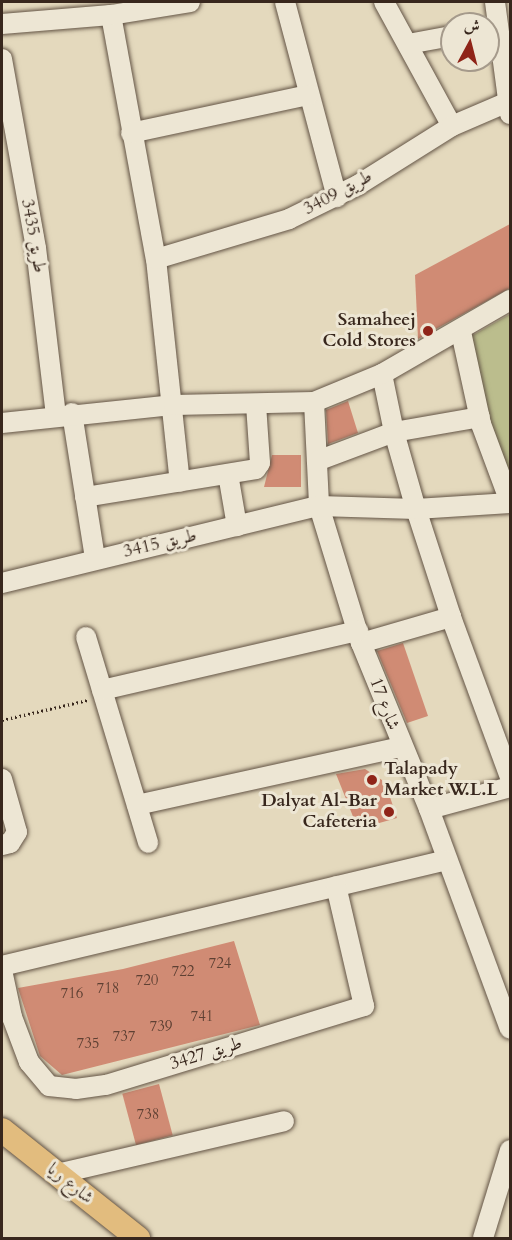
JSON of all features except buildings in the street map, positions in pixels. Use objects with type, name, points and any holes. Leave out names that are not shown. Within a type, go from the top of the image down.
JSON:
[{"type":"main road","name":"شارع ريا","points":[[2,1130],[138,1239]]},
{"type":"street","points":[[2,24],[111,15],[190,2]]},
{"type":"street","points":[[285,2],[337,196]]},
{"type":"street","points":[[384,2],[452,126]]},
{"type":"street","points":[[111,15],[156,259],[174,405],[180,482]]},
{"type":"street","name":"طريق 3409","points":[[156,259],[258,230],[337,196],[452,126],[510,106],[500,34]]},
{"type":"street","points":[[408,44],[440,38]]},
{"type":"street","name":"طريق 3435","points":[[2,58],[64,414],[85,498],[95,560]]},
{"type":"street","points":[[131,133],[309,95]]},
{"type":"street","points":[[2,423],[64,414],[174,405],[314,402],[382,374],[461,332],[510,300]]},
{"type":"street","points":[[461,332],[480,417],[510,502]]},
{"type":"street","points":[[382,374],[394,432],[451,617],[510,777]]},
{"type":"street","name":"شارع 17","points":[[314,402],[320,506],[359,637],[400,747],[429,809],[447,860],[502,978],[510,1027]]},
{"type":"street","points":[[85,498],[256,469],[260,463],[256,405]]},
{"type":"street","points":[[317,461],[394,432],[480,417]]},
{"type":"street","points":[[228,474],[237,526]]},
{"type":"street","name":"طريق 3415","points":[[2,583],[320,506],[417,509],[510,502]]},
{"type":"street","points":[[103,693],[451,617]]},
{"type":"street","points":[[86,637],[148,843]]},
{"type":"street","points":[[137,806],[400,747]]},
{"type":"street","points":[[2,778],[17,832],[10,843],[2,845]]},
{"type":"street","points":[[429,809],[510,787]]},
{"type":"street","name":"طريق 3427","points":[[336,886],[364,1006],[106,1085],[76,1089],[49,1086],[29,1062],[12,1017],[2,968],[336,886],[447,860]]},
{"type":"street","points":[[57,1174],[284,1121]]},
{"type":"street","points":[[483,1239],[502,1209],[510,1150]]},
{"type":"path","points":[[2,720],[103,693]]},
{"type":"green space","points":[[510,314],[510,482],[497,455],[466,339]]},
{"type":"place","name":"Samaheej Cold Stores","points":[[428,331]]},
{"type":"place","name":"Talapady Market W.L.L","points":[[372,780]]},
{"type":"place","name":"Dalyat Al-Bar Cafeteria","points":[[389,812]]}]
